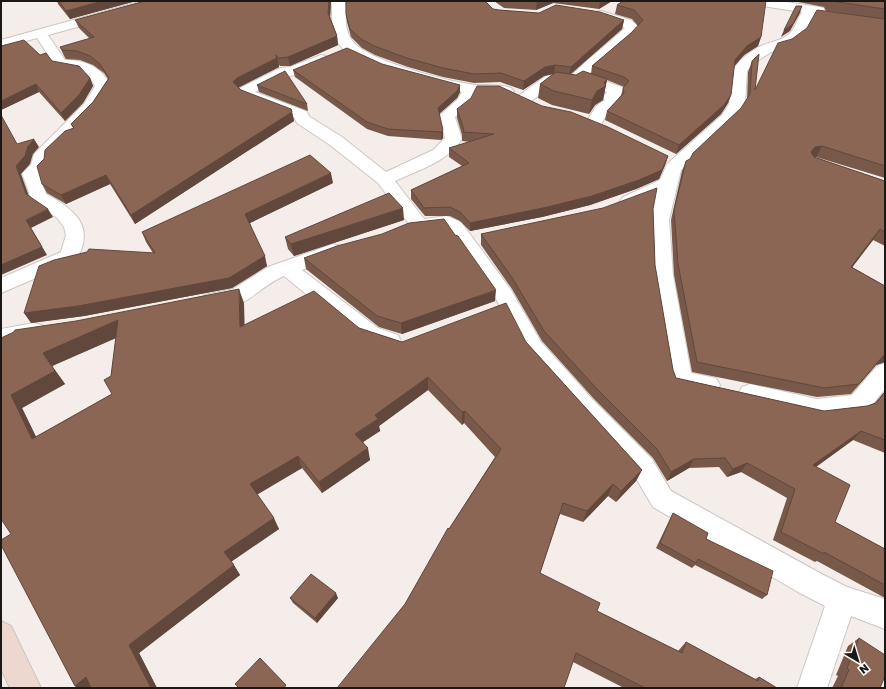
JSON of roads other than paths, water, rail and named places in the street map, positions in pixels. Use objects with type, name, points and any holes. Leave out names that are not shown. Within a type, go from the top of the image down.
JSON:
[{"type":"street","points":[[1,44],[156,1]]},
{"type":"street","points":[[338,1],[338,22],[346,44],[340,51],[292,72],[285,72],[245,91],[249,95],[300,114],[303,120],[336,141],[384,179],[410,228],[447,222],[474,238],[504,295],[499,309],[585,407],[643,467],[662,499],[808,582],[842,599],[885,614]]},
{"type":"street","points":[[755,1],[819,11],[818,14]]},
{"type":"street","points":[[524,100],[552,79],[574,82],[590,64],[611,49],[633,28],[626,23],[594,14],[618,5]]},
{"type":"street","points":[[885,25],[818,14],[808,14],[797,34],[782,45],[766,49],[748,61],[740,70],[737,104],[728,118],[673,160],[673,168],[668,183],[660,220],[663,275],[681,380],[817,409],[859,404],[885,372]]},
{"type":"street","points":[[1,286],[69,256],[74,247],[76,232],[67,215],[38,197],[31,173],[39,167],[40,158],[90,107],[103,86],[99,75],[80,64],[61,64],[40,34]]},
{"type":"street","points":[[340,51],[357,53],[388,67],[424,78],[471,89],[501,88],[524,100],[542,107]]},
{"type":"street","points":[[579,77],[617,90],[611,97],[613,101],[602,109],[593,123]]},
{"type":"street","points":[[384,179],[439,154],[454,139],[447,116],[464,102],[471,89]]},
{"type":"street","points":[[615,206],[652,192],[668,183]]},
{"type":"street","points":[[195,303],[239,295],[247,288],[287,268],[354,244]]},
{"type":"street","points":[[287,268],[370,334],[402,345],[409,342]]},
{"type":"street","points":[[1,337],[53,329]]},
{"type":"street","points":[[812,688],[842,599]]},
{"type":"street","points":[[1,636],[26,688]]}]
